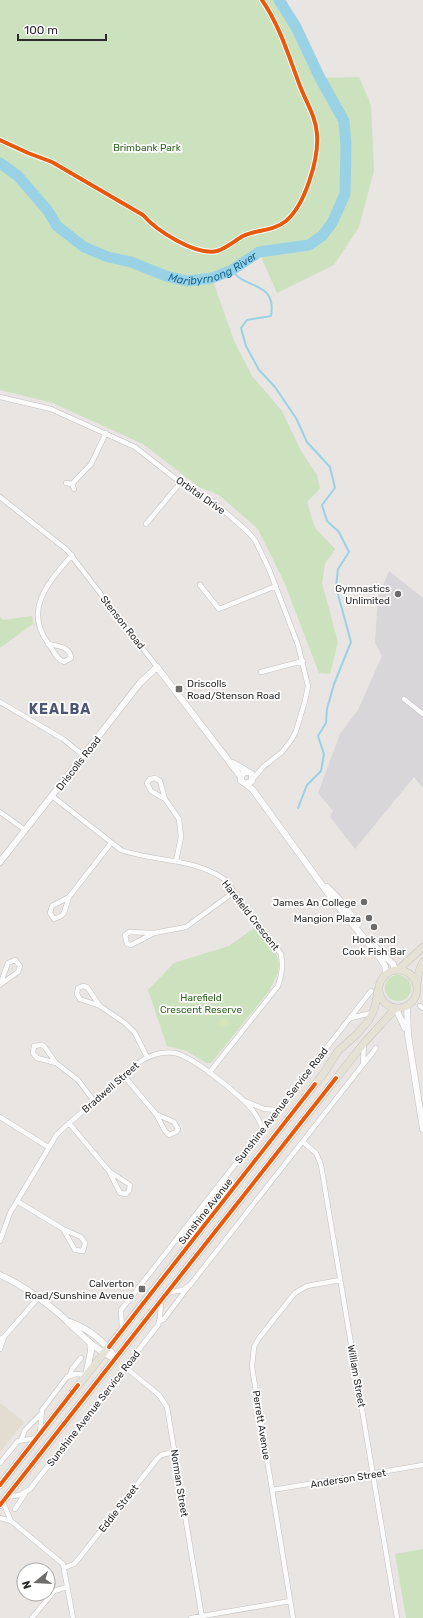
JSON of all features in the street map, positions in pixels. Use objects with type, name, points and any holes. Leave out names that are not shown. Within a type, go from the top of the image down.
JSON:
[{"type":"main road","points":[[423,947],[397,970],[386,973],[374,991],[383,1002],[396,1009],[407,1006],[415,999],[419,971],[423,962]]},
{"type":"main road","points":[[397,970],[412,976],[417,984]]},
{"type":"main road","name":"Sunshine Avenue","points":[[0,1485],[324,1073],[338,1051],[357,1034],[373,1013],[374,991]]},
{"type":"main road","name":"Sunshine Avenue","points":[[3,1501],[364,1043],[396,1009]]},
{"type":"street","name":"Orbital Drive","points":[[0,397],[51,409],[106,433],[144,453],[190,490],[215,503],[248,532],[261,553],[276,586],[303,661],[308,686],[296,731],[282,752],[263,767],[253,780]]},
{"type":"street","points":[[72,484],[91,464],[106,433]]},
{"type":"street","points":[[146,524],[181,482]]},
{"type":"street","points":[[66,483],[72,484]]},
{"type":"street","points":[[72,484],[74,489]]},
{"type":"street","name":"Stenson Road","points":[[0,497],[62,545],[72,555],[241,777]]},
{"type":"street","points":[[48,644],[66,649],[70,652],[71,658],[67,661],[61,661],[48,644],[41,633],[38,622],[41,598],[47,586],[72,555]]},
{"type":"street","points":[[200,585],[219,609],[276,586]]},
{"type":"street","points":[[261,672],[303,661]]},
{"type":"street","name":"Driscolls Road","points":[[0,862],[145,677],[157,667]]},
{"type":"street","points":[[404,699],[423,714]]},
{"type":"street","points":[[0,702],[63,739],[84,756]]},
{"type":"street","name":"Stenson Road","points":[[230,762],[248,772]]},
{"type":"street","name":"Orbital Drive","points":[[248,772],[263,767]]},
{"type":"street","points":[[259,799],[252,774],[244,772],[241,777],[241,781],[253,790],[259,799],[317,877],[380,958],[385,966],[386,973]]},
{"type":"street","points":[[165,799],[151,791],[148,783],[150,779],[156,778],[160,781],[165,799],[179,819],[181,828],[176,861]]},
{"type":"street","points":[[246,784],[253,780]]},
{"type":"street","name":"Harefield Crescent","points":[[52,796],[121,850],[134,854],[176,861],[213,871],[224,879],[281,954],[283,965],[282,975],[278,986],[209,1073]]},
{"type":"street","points":[[0,812],[24,830]]},
{"type":"street","points":[[69,897],[52,906],[50,913],[54,919],[64,913],[69,897],[111,843]]},
{"type":"street","points":[[317,877],[336,896],[372,943],[397,970]]},
{"type":"street","points":[[154,933],[131,945],[127,944],[125,939],[125,935],[129,932],[154,933],[186,927],[234,892]]},
{"type":"street","points":[[12,961],[18,962],[20,966],[18,972],[0,984],[8,963],[12,961]]},
{"type":"street","points":[[100,1006],[87,987],[83,986],[78,988],[77,994],[80,999],[100,1006],[125,1023],[135,1033],[147,1057]]},
{"type":"street","name":"Sunshine Avenue Service Road","points":[[122,1330],[121,1310],[262,1127],[350,1018],[374,991]]},
{"type":"street","points":[[407,1006],[408,1035],[423,1129]]},
{"type":"street","points":[[396,1009],[408,1035]]},
{"type":"street","points":[[350,1018],[373,1013]]},
{"type":"street","points":[[363,1064],[364,1043]]},
{"type":"street","points":[[56,1063],[37,1058],[33,1053],[34,1046],[44,1046],[56,1063],[78,1080],[94,1101]]},
{"type":"street","name":"Sunshine Avenue Service Road","points":[[15,1509],[25,1494],[160,1321],[164,1319],[376,1048]]},
{"type":"street","name":"Bradwell Street","points":[[0,1241],[10,1213],[57,1134],[147,1057],[162,1053],[180,1054],[197,1063],[243,1100],[254,1112],[262,1127]]},
{"type":"street","points":[[124,1076],[156,1114],[165,1131],[169,1135],[176,1132],[178,1129],[174,1122],[156,1114]]},
{"type":"street","points":[[243,1100],[264,1110],[276,1110]]},
{"type":"street","points":[[0,1117],[48,1147]]},
{"type":"street","points":[[69,1123],[109,1171],[120,1194],[126,1194],[129,1191],[130,1185],[109,1171]]},
{"type":"street","name":"William Street","points":[[303,1142],[316,1153],[320,1160],[397,1618]]},
{"type":"street","points":[[17,1201],[63,1229],[84,1239],[86,1243],[83,1250],[79,1252],[71,1246],[63,1229]]},
{"type":"street","points":[[0,1275],[22,1286],[68,1322],[76,1332],[103,1354],[116,1359]]},
{"type":"street","name":"Perrett Avenue","points":[[293,1618],[252,1367],[254,1347],[259,1338],[295,1293],[307,1286],[340,1280]]},
{"type":"street","points":[[167,1292],[188,1287]]},
{"type":"street","points":[[0,1349],[2,1338],[38,1298]]},
{"type":"street","points":[[160,1321],[161,1300]]},
{"type":"street","points":[[68,1322],[80,1326],[109,1347],[116,1359]]},
{"type":"street","points":[[70,1375],[86,1375],[91,1351],[90,1343]]},
{"type":"street","points":[[0,1463],[16,1443],[21,1440],[38,1436],[43,1407],[70,1375],[72,1369],[81,1358]]},
{"type":"street","name":"Norman Street","points":[[125,1367],[166,1402],[202,1617]]},
{"type":"street","points":[[21,1440],[23,1433],[35,1418],[41,1414]]},
{"type":"street","name":"Eddie Street","points":[[64,1568],[74,1564],[80,1557],[157,1459],[161,1455],[174,1452]]},
{"type":"street","name":"Anderson Street","points":[[272,1490],[423,1466]]},
{"type":"street","points":[[11,1521],[3,1501],[25,1494]]},
{"type":"street","points":[[0,1518],[11,1521],[58,1559],[64,1568],[72,1618]]},
{"type":"street","points":[[32,1618],[54,1591],[68,1587]]},
{"type":"street","points":[[192,1618],[290,1601]]},
{"type":"shaded area","points":[[389,571],[423,598],[423,788],[414,777],[355,849],[330,817],[333,811],[318,793],[340,734],[358,710],[382,656],[375,643],[378,597]]},
{"type":"shaded area","points":[[0,1403],[24,1422],[0,1452]]},
{"type":"green space","name":"Brimbank Park","points":[[0,0],[279,0],[296,27],[320,78],[359,77],[371,105],[374,171],[359,227],[334,265],[277,293],[259,252],[232,270],[212,278],[234,341],[252,376],[282,411],[301,451],[317,475],[320,489],[307,502],[315,528],[335,549],[325,564],[322,583],[338,642],[330,674],[319,673],[285,584],[258,529],[219,495],[199,487],[143,444],[53,403],[0,390]]},
{"type":"green space","points":[[32,616],[33,624],[0,648],[0,617],[3,620]]},
{"type":"green space","name":"Harefield Crescent Reserve","points":[[257,926],[276,953],[279,964],[278,973],[269,991],[211,1063],[206,1063],[187,1051],[167,1046],[148,990],[174,963],[229,946]]},
{"type":"green space","points":[[398,975],[407,979],[411,988],[407,997],[398,1001],[389,997],[385,988],[389,979]]},
{"type":"green space","points":[[222,1019],[226,1019],[228,1023],[226,1027],[222,1027],[220,1025],[220,1021]]},
{"type":"green space","points":[[423,1549],[423,1618],[406,1618],[395,1554]]},
{"type":"waterway","name":"Maribyrnong River","points":[[0,163],[18,176],[48,211],[57,226],[84,247],[108,257],[131,262],[166,276],[187,281],[212,278],[232,270],[259,252],[309,245],[322,236],[332,223],[345,194],[346,146],[344,121],[320,78],[296,27],[279,0]]},
{"type":"waterway","points":[[232,270],[244,281],[258,287],[269,296],[272,305],[271,316],[247,320],[241,328],[246,346],[259,370],[275,387],[296,418],[307,442],[330,467],[335,488],[322,505],[327,521],[339,532],[349,552],[338,569],[336,587],[351,642],[334,684],[327,709],[326,723],[318,736],[324,754],[321,771],[307,785],[298,808]]},
{"type":"cycle path","points":[[0,140],[52,162],[143,215],[166,234],[187,246],[198,250],[208,252],[217,251],[243,236],[281,225],[293,214],[305,193],[316,156],[317,134],[313,116],[284,42],[274,20],[262,0]]},
{"type":"cycle path","points":[[0,1505],[336,1078]]},
{"type":"cycle path","points":[[109,1347],[315,1084]]},
{"type":"cycle path","points":[[0,1485],[78,1385]]},
{"type":"place","name":"Gymnastics Unlimited","points":[[398,594]]},
{"type":"place","name":"Driscolls Road/Stenson Road","points":[[179,689]]},
{"type":"place","name":"James An College","points":[[364,902]]},
{"type":"place","name":"Mangion Plaza","points":[[369,918]]},
{"type":"place","name":"Hook and Cook Fish Bar","points":[[374,927]]},
{"type":"place","name":"Calverton Road/Sunshine Avenue","points":[[142,1289]]},
{"type":"district","name":"KEALBA","points":[[60,709]]}]
